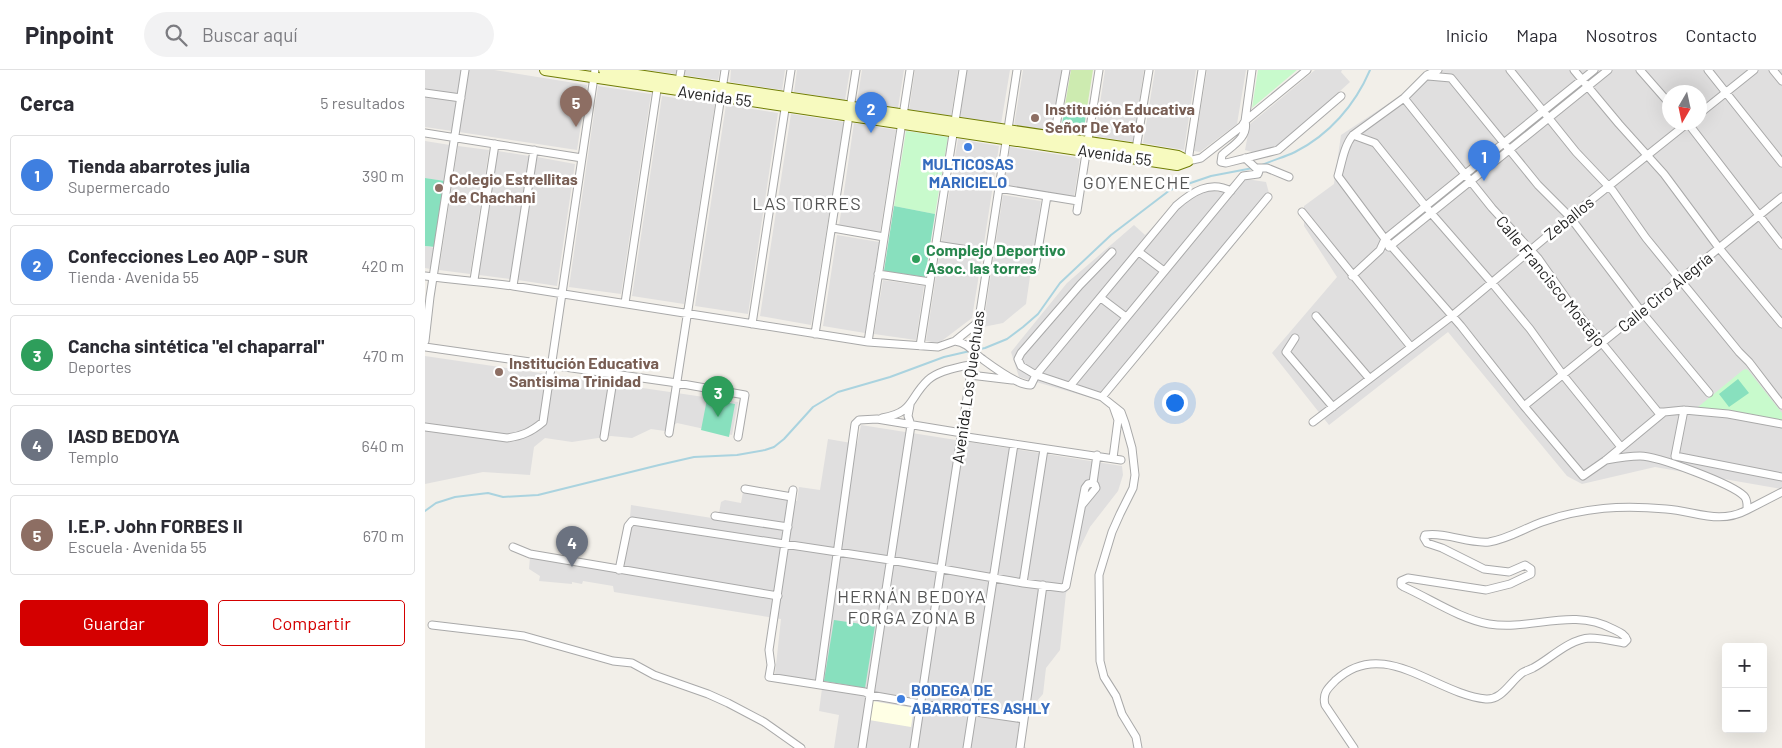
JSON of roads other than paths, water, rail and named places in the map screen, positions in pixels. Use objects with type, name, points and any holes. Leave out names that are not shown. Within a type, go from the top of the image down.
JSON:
[{"type":"street","points":[[425,340],[465,70]]},
{"type":"street","name":"Avenida 55","points":[[545,70],[595,74],[954,126],[1087,147],[1177,165],[1188,161]]},
{"type":"street","name":"Avenida 55","points":[[603,70],[638,72],[658,83],[679,81],[722,92]]},
{"type":"street","points":[[679,81],[681,70]]},
{"type":"street","points":[[669,433],[725,70]]},
{"type":"street","points":[[752,324],[791,70]]},
{"type":"street","points":[[815,334],[833,228],[856,70]]},
{"type":"street","points":[[868,342],[910,70]]},
{"type":"street","points":[[920,346],[963,70]]},
{"type":"street","name":"Avenida Los Quechuas","points":[[914,748],[977,323],[1017,70]]},
{"type":"street","points":[[1054,137],[1066,70]]},
{"type":"street","points":[[1077,211],[1099,70]]},
{"type":"street","points":[[1136,149],[1149,70]]},
{"type":"street","points":[[1202,70],[1188,161],[1201,158],[1242,126],[1245,121],[1306,70]]},
{"type":"street","points":[[1252,70],[1244,136],[1221,155],[1221,162],[1225,163],[1278,150],[1341,96]]},
{"type":"street","points":[[1438,70],[1427,76],[1404,98],[1353,135],[1347,146],[1338,176],[1385,239],[1452,316],[1583,476],[1606,460],[1664,412],[1683,410],[1728,414],[1782,424]]},
{"type":"street","points":[[1510,70],[1576,152],[1609,186],[1646,238],[1749,362],[1782,405]]},
{"type":"street","points":[[1573,70],[1648,155],[1719,248],[1782,324]]},
{"type":"street","points":[[1352,276],[1380,250],[1385,239],[1426,206],[1509,150],[1581,80],[1594,70]]},
{"type":"street","points":[[1380,250],[1391,246],[1431,213],[1504,143],[1588,87],[1608,70]]},
{"type":"street","points":[[1640,70],[1662,95]]},
{"type":"street","points":[[1707,70],[1782,162]]},
{"type":"street","points":[[1707,107],[1754,70]]},
{"type":"street","points":[[1773,70],[1782,81]]},
{"type":"street","points":[[425,427],[507,438],[530,432],[543,422],[595,74]]},
{"type":"street","points":[[1427,76],[1451,78],[1538,185],[1570,217],[1641,311],[1709,393]]},
{"type":"street","points":[[625,303],[658,83]]},
{"type":"street","points":[[425,93],[461,98]]},
{"type":"street","name":"Calle Francisco Mostajo","points":[[1404,98],[1492,208],[1531,250],[1658,412],[1664,412]]},
{"type":"street","name":"Zeballos","points":[[1313,422],[1452,316],[1570,217],[1679,130]]},
{"type":"street","points":[[1693,130],[1782,245]]},
{"type":"street","points":[[425,133],[582,158]]},
{"type":"street","name":"Avenida 55","points":[[1007,135],[1054,137],[1087,147],[1136,149],[1178,156],[1188,161]]},
{"type":"street","points":[[1353,135],[1375,143],[1431,213],[1492,283],[1621,447]]},
{"type":"street","points":[[474,280],[495,144]]},
{"type":"street","points":[[513,286],[534,150]]},
{"type":"street","points":[[1070,386],[1243,176],[1258,174],[1257,168],[1245,158]]},
{"type":"street","points":[[1257,168],[1267,168],[1289,177]]},
{"type":"street","points":[[955,340],[962,342],[980,358],[1021,384],[1031,385],[1036,376],[1176,206],[1187,196],[1215,185],[1222,186],[1231,191]]},
{"type":"street","points":[[998,188],[1079,201]]},
{"type":"street","points":[[1035,268],[1047,196]]},
{"type":"street","name":"Calle Ciro Alegría","points":[[1524,406],[1782,196]]},
{"type":"street","points":[[1102,396],[1268,197]]},
{"type":"street","points":[[1302,212],[1411,347]]},
{"type":"street","points":[[833,228],[884,237]]},
{"type":"street","points":[[936,245],[988,253]]},
{"type":"street","points":[[1112,252],[1080,285],[1019,356],[1021,366],[1036,376],[1102,396],[1121,412],[1125,423],[1135,462],[1135,475],[1133,488],[1116,523],[1099,575],[1100,661],[1104,676],[1117,696],[1122,714],[1136,737],[1138,748]]},
{"type":"street","points":[[1139,252],[1164,271]]},
{"type":"street","points":[[878,274],[930,282]]},
{"type":"street","points":[[425,276],[453,280],[474,280],[868,342],[938,347],[955,340],[977,323]]},
{"type":"street","points":[[1101,298],[1126,317]]},
{"type":"street","points":[[1316,316],[1369,378]]},
{"type":"street","points":[[1295,338],[1286,352],[1333,407]]},
{"type":"street","points":[[425,347],[677,383],[745,395],[738,436]]},
{"type":"street","points":[[819,684],[839,552],[855,424],[859,420],[877,419],[901,413],[910,405],[929,379],[943,372],[972,364]]},
{"type":"street","points":[[604,437],[614,374]]},
{"type":"street","points":[[970,375],[1015,380]]},
{"type":"street","points":[[861,748],[911,425],[908,416],[910,405]]},
{"type":"street","points":[[1113,406],[1118,420],[1113,458]]},
{"type":"street","points":[[1683,410],[1675,456],[1782,477]]},
{"type":"street","points":[[877,419],[962,433],[967,437],[1044,449],[1059,449],[1121,460]]},
{"type":"street","points":[[967,748],[1014,444]]},
{"type":"street","points":[[1023,583],[1044,449]]},
{"type":"street","points":[[619,570],[627,526],[632,521],[1063,588],[1066,586],[1081,508],[1095,490],[1096,486],[1093,484],[1097,456]]},
{"type":"street","points":[[1606,460],[1641,456],[1653,458],[1691,471],[1743,495],[1746,499],[1747,510]]},
{"type":"street","points":[[745,489],[793,493],[769,650],[771,665],[769,677],[865,692],[869,695],[921,704],[1024,719]]},
{"type":"street","points":[[1354,748],[1325,705],[1323,698],[1326,690],[1344,673],[1354,667],[1376,663],[1392,665],[1461,692],[1488,699],[1499,696],[1522,674],[1578,641],[1590,638],[1624,643],[1627,640],[1624,635],[1605,625],[1576,618],[1507,625],[1483,622],[1449,610],[1404,587],[1401,585],[1401,581],[1408,578],[1487,590],[1510,584],[1531,574],[1531,569],[1525,566],[1509,572],[1484,569],[1427,543],[1424,538],[1425,535],[1487,542],[1501,539],[1556,517],[1597,508],[1679,510],[1720,518],[1737,515],[1782,492]]},
{"type":"street","points":[[715,516],[788,527]]},
{"type":"street","points":[[513,546],[530,554],[778,596]]},
{"type":"street","points":[[1021,748],[1043,585]]},
{"type":"street","points":[[432,624],[524,636],[613,661],[632,664],[654,675],[728,703],[764,722],[801,748]]},
{"type":"waterway","points":[[1262,165],[1295,152],[1330,128],[1349,107],[1370,70]]},
{"type":"waterway","points":[[975,350],[1007,339],[1023,327],[1038,314],[1060,283],[1111,235],[1170,190],[1211,176],[1253,168]]},
{"type":"waterway","points":[[425,511],[436,503],[455,497],[488,493],[503,497],[538,495],[694,457],[737,455],[765,450],[774,447],[784,439],[813,407],[838,392],[890,377],[944,357],[970,351]]},
{"type":"place","name":"Institución Educativa Señor De Yato","points":[[1035,118]]},
{"type":"place","name":"I.E.P. John FORBES II","points":[[576,127]]},
{"type":"place","name":"Confecciones Leo AQP - SUR","points":[[871,133]]},
{"type":"place","name":"MULTICOSAS MARICIELO","points":[[968,147]]},
{"type":"place","name":"Tienda abarrotes julia","points":[[1484,181]]},
{"type":"place","name":"Colegio Estrellitas de Chachani","points":[[439,188]]},
{"type":"place","name":"Complejo Deportivo Asoc. las torres","points":[[916,259]]},
{"type":"place","name":"Institución Educativa Santisima Trinidad","points":[[499,372]]},
{"type":"place","name":"Cancha sintética \"el chaparral\"","points":[[718,417]]},
{"type":"place","name":"IASD BEDOYA","points":[[572,567]]},
{"type":"place","name":"BODEGA DE ABARROTES ASHLY","points":[[901,699]]},
{"type":"district","name":"GOYENECHE","points":[[1137,183]]},
{"type":"district","name":"LAS TORRES","points":[[807,204]]},
{"type":"district","name":"HERNÁN BEDOYA FORGA ZONA B","points":[[912,607]]}]
